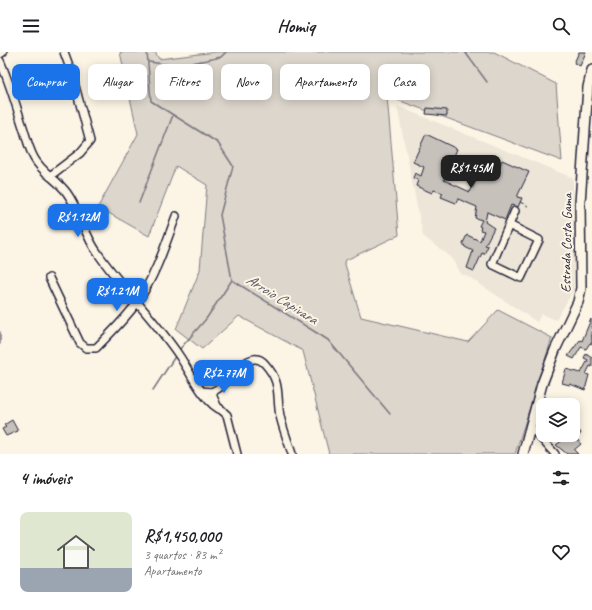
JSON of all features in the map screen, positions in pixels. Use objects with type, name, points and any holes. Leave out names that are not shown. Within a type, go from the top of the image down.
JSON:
[{"type":"main road","name":"Estrada Costa Gama","points":[[523,454],[544,378],[555,350],[578,302],[581,288],[580,203],[588,87],[592,70]]},
{"type":"street","points":[[50,176],[80,153],[90,141],[75,85],[64,52]]},
{"type":"street","points":[[0,63],[8,79],[33,156],[43,171],[62,187],[72,200],[90,242],[136,303],[164,334],[202,391],[215,407],[222,410]]},
{"type":"street","points":[[509,225],[539,240],[521,278],[492,264],[515,211]]},
{"type":"street","points":[[49,278],[80,343],[86,348],[96,348],[136,303],[159,260],[176,216]]},
{"type":"street","points":[[202,391],[211,392],[221,386],[249,360],[256,358],[262,360],[276,381],[280,416],[292,454]]},
{"type":"street","points":[[211,392],[214,396],[216,404],[227,415],[237,454]]},
{"type":"street","points":[[530,426],[556,454]]},
{"type":"street","points":[[527,438],[545,443]]},
{"type":"path","points":[[520,202],[528,206]]},
{"type":"shaded area","points":[[120,52],[155,52],[159,59],[216,52],[494,52],[556,84],[562,161],[398,100],[430,100],[430,64],[378,64],[378,100],[387,100],[399,235],[344,261],[361,317],[468,342],[498,310],[552,338],[515,454],[329,454],[303,351],[239,316],[202,349],[176,329],[200,270],[207,185],[176,166],[149,236],[98,207],[138,134],[131,100],[147,100],[147,64],[123,64]]},
{"type":"shaded area","points":[[397,106],[573,178],[574,289],[556,320],[541,314],[537,322],[466,275],[461,275],[451,257],[423,236]]},
{"type":"building","points":[[579,52],[586,52],[580,66],[574,63]]},
{"type":"building","points":[[427,108],[447,110],[447,116],[426,114]]},
{"type":"building","points":[[426,134],[457,149],[444,180],[470,192],[486,162],[499,168],[502,160],[529,172],[517,197],[522,198],[518,207],[511,205],[505,220],[487,212],[485,222],[494,228],[485,245],[488,246],[484,254],[482,253],[474,271],[467,268],[473,251],[465,247],[463,243],[467,235],[480,241],[484,231],[480,230],[481,227],[479,226],[482,220],[475,218],[477,207],[458,199],[456,203],[441,197],[443,193],[434,190],[432,193],[416,186],[418,180],[413,178],[415,173],[421,176],[424,167],[413,162]]},
{"type":"building","points":[[591,319],[592,344],[590,343],[586,349],[581,347],[574,359],[568,356],[580,340],[582,341]]},
{"type":"building","points":[[586,354],[592,358],[592,367],[590,366],[586,374],[589,375],[585,390],[570,384],[562,383],[566,369],[581,373],[588,360],[584,358]]},
{"type":"building","points":[[12,420],[18,431],[6,436],[2,429],[6,427],[4,425]]},
{"type":"building","points":[[560,442],[579,442],[581,444],[574,450],[578,454],[567,454],[556,445]]},
{"type":"waterway","name":"Arroio Capivara","points":[[147,52],[151,101],[218,143],[233,166],[220,215],[232,280],[328,340],[390,414]]},
{"type":"waterway","points":[[149,62],[178,66],[221,57],[226,52]]},
{"type":"waterway","points":[[465,52],[487,82]]},
{"type":"waterway","points":[[139,203],[173,115]]},
{"type":"waterway","points":[[179,350],[206,319],[232,280]]},
{"type":"waterway","points":[[0,332],[0,344]]},
{"type":"waterway","points":[[153,390],[176,355]]}]
